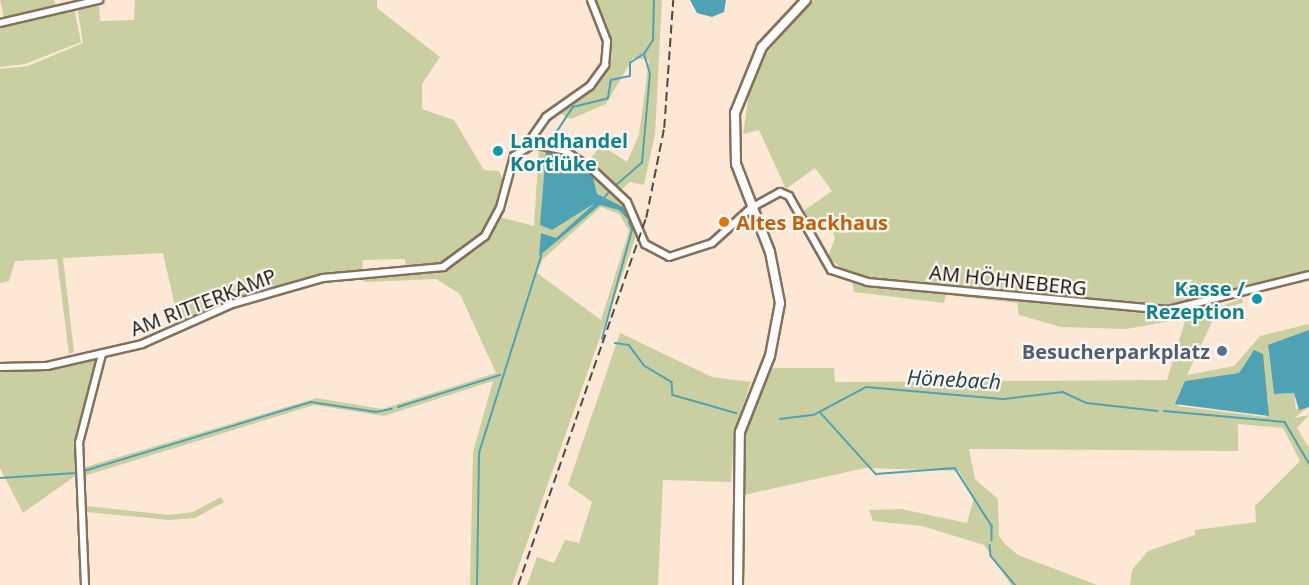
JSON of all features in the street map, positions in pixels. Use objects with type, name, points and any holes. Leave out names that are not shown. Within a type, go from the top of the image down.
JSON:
[{"type":"main road","points":[[738,585],[740,432],[771,356],[780,303],[770,252],[751,208],[736,164],[735,113],[752,65],[806,0]]},
{"type":"street","points":[[56,0],[58,8]]},
{"type":"street","points":[[0,23],[99,0]]},
{"type":"street","name":"AM RITTERKAMP","points":[[0,367],[48,366],[150,341],[232,304],[323,278],[443,267],[485,236],[500,208],[509,166],[546,117],[590,86],[605,65],[607,41],[591,0]]},
{"type":"street","points":[[526,146],[565,152],[608,182],[618,193],[645,244],[669,257],[712,243],[751,208]]},
{"type":"street","name":"AM HÖHNEBERG","points":[[751,208],[775,192],[785,193],[831,270],[867,282],[1168,310],[1309,275]]},
{"type":"street","points":[[85,585],[79,443],[102,354]]},
{"type":"green space","points":[[0,0],[54,0],[56,6],[4,18]]},
{"type":"green space","points":[[135,0],[377,0],[377,8],[440,57],[422,84],[422,109],[454,120],[484,170],[499,171],[504,181],[486,230],[442,264],[406,270],[405,259],[363,260],[362,270],[230,299],[179,324],[163,253],[63,258],[74,352],[69,354],[57,259],[15,261],[9,281],[0,283],[0,69],[28,66],[83,43],[77,6],[99,1],[100,21],[134,20]]},
{"type":"green space","points":[[594,0],[662,0],[655,134],[644,185],[630,182],[620,191],[588,162],[601,145],[627,162],[639,135],[649,60],[633,58],[606,104],[571,119],[556,111],[585,96],[608,66],[605,24]]},
{"type":"green space","points":[[814,0],[1309,0],[1309,273],[1211,301],[1176,320],[1126,329],[1061,327],[1019,315],[1017,303],[946,295],[944,303],[854,292],[851,276],[828,257],[835,238],[826,216],[811,225],[802,212],[832,191],[815,168],[786,189],[759,130],[743,134],[751,81],[764,56]]},
{"type":"green space","points":[[74,8],[81,42],[25,64],[0,67],[0,26]]},
{"type":"green space","points":[[539,147],[585,165],[624,205],[636,236],[512,585],[470,585],[473,452],[493,381],[384,416],[314,405],[84,476],[85,467],[317,398],[382,409],[496,373],[460,294],[436,279],[365,282],[355,275],[438,272],[478,249],[499,217],[534,226]],"holes":[[[601,207],[619,214],[629,231],[601,320],[537,273],[543,259]]]},
{"type":"green space","points":[[1242,298],[1243,303],[1211,311]]},
{"type":"green space","points":[[1209,311],[1212,322],[1187,375],[1234,366],[1260,336],[1309,324],[1309,330],[1268,349],[1274,394],[1294,393],[1296,409],[1309,407],[1294,418],[1309,415],[1297,428],[1309,448],[1309,585],[1130,585],[1132,570],[1148,551],[1195,535],[1195,530],[1256,522],[1255,506],[1300,461],[1283,428],[1238,424],[1238,451],[969,449],[975,479],[998,499],[999,536],[1005,544],[1018,555],[1097,585],[1011,585],[984,545],[922,526],[873,521],[869,510],[901,509],[967,523],[974,498],[959,471],[865,468],[740,496],[746,423],[769,368],[834,368],[835,382],[1167,380],[1185,321]],"holes":[[[1251,354],[1268,400],[1266,417],[1178,406],[1185,381],[1239,373]]]},
{"type":"green space","points":[[620,333],[712,377],[751,382],[734,432],[731,482],[663,480],[658,585],[527,585],[537,557],[554,563],[565,540],[579,543],[592,502],[568,485]]},
{"type":"green space","points":[[100,358],[77,443],[75,476],[23,513],[0,468],[0,370]]},
{"type":"green space","points":[[221,497],[224,502],[195,518],[169,520],[87,512],[86,506],[169,515],[193,512]]},
{"type":"water","points":[[690,0],[726,0],[724,12],[712,17],[697,13]]},
{"type":"water","points":[[546,151],[567,156],[592,173],[597,194],[623,207],[630,222],[619,210],[600,205],[539,256],[541,233],[556,238],[595,203],[552,230],[540,225]]},
{"type":"water","points":[[1309,330],[1309,407],[1299,410],[1294,393],[1274,394],[1268,345]]},
{"type":"water","points":[[1254,350],[1263,354],[1269,416],[1175,404],[1185,381],[1239,373]]},
{"type":"waterway","points":[[614,187],[642,163],[650,74],[644,54],[653,40],[654,0]]},
{"type":"waterway","points":[[554,136],[573,107],[608,98],[611,80],[630,76],[630,63],[642,55]]},
{"type":"waterway","points":[[604,198],[611,190]]},
{"type":"waterway","name":"Hönebach","points":[[602,339],[632,230],[629,223]]},
{"type":"waterway","points":[[477,585],[479,453],[541,256]]},
{"type":"waterway","name":"Hönebach","points":[[615,343],[629,345],[645,366],[672,382],[673,395],[736,413]]},
{"type":"waterway","points":[[398,407],[500,375]]},
{"type":"waterway","name":"Hönebach","points":[[780,419],[814,415],[866,387],[1004,399],[1063,392],[1087,403],[1158,411]]},
{"type":"waterway","points":[[84,471],[311,402],[376,412],[392,409]]},
{"type":"waterway","name":"Hönebach","points":[[1164,411],[1285,422],[1309,463]]},
{"type":"waterway","points":[[820,412],[876,474],[955,468],[992,526],[992,540]]},
{"type":"waterway","points":[[0,478],[76,473]]},
{"type":"waterway","points":[[990,545],[991,556],[1015,585]]},
{"type":"railway","points":[[518,585],[646,218],[664,128],[673,0]]},
{"type":"place","name":"Landhandel Kortlüke","points":[[498,151]]},
{"type":"place","name":"Altes Backhaus","points":[[724,222]]},
{"type":"place","name":"Kasse / Rezeption","points":[[1257,299]]},
{"type":"place","name":"Besucherparkplatz","points":[[1222,351]]}]
